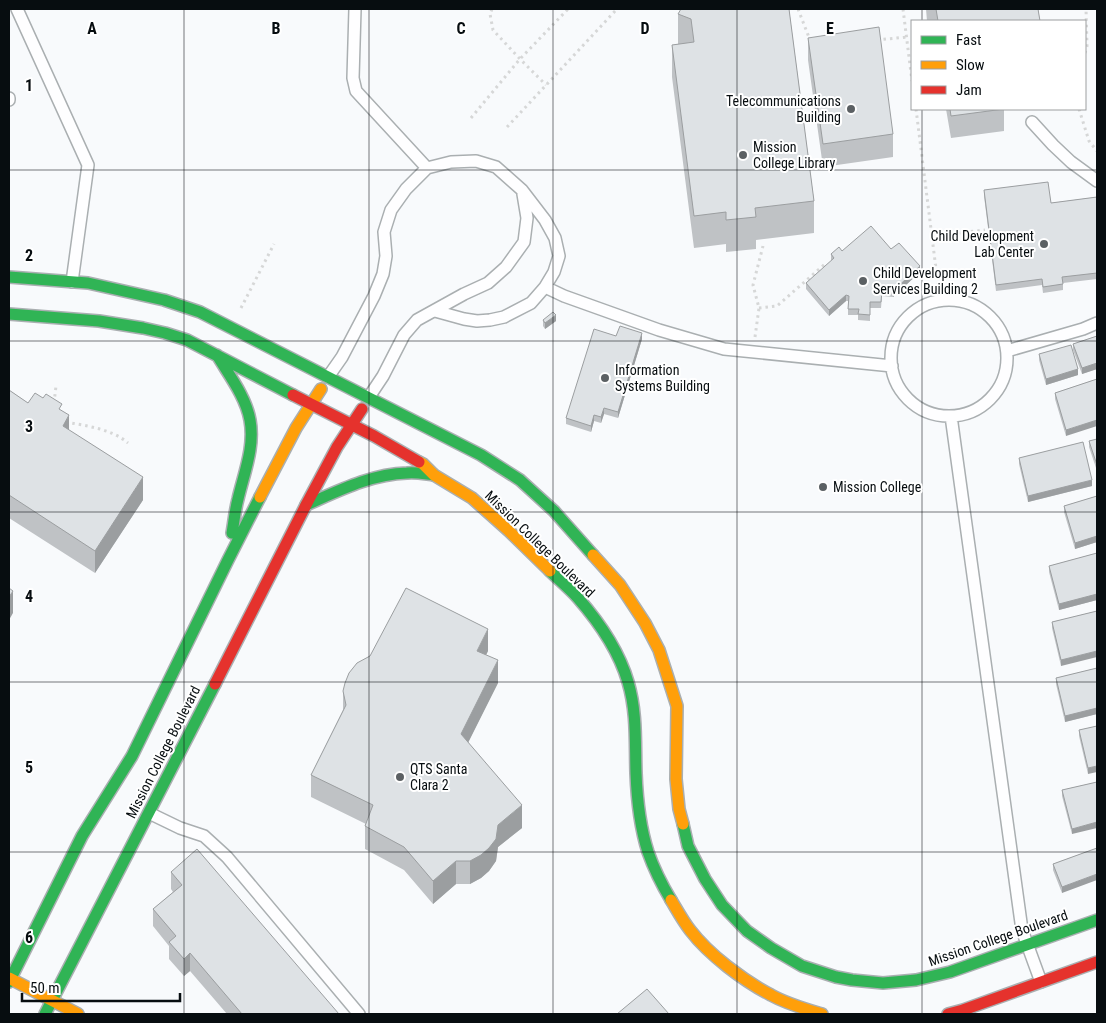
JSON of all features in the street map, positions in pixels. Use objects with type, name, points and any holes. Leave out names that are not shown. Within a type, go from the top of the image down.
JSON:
[{"type":"street","name":"Mission College Boulevard","points":[[9,276],[88,283],[164,300],[200,312],[481,454],[520,480],[554,511],[620,586],[645,623],[659,650],[677,706],[676,779],[679,809],[688,846],[705,879],[722,905],[747,931],[771,948],[802,966],[836,977],[883,983],[916,980],[950,972],[1097,920]]},
{"type":"street","name":"Mission College Boulevard","points":[[9,314],[89,319],[129,324],[187,340],[374,436],[423,464],[434,475],[472,498],[578,598],[603,630],[618,657],[628,682],[634,708],[636,774],[640,819],[648,852],[674,906],[691,931],[717,958],[742,977],[772,996],[822,1014]]},
{"type":"street","points":[[217,355],[237,389],[250,418],[252,438],[237,502],[228,560]]},
{"type":"street","name":"Mission College Boulevard","points":[[9,980],[82,836],[132,756],[228,560],[296,428],[328,377]]},
{"type":"street","name":"Mission College Boulevard","points":[[45,1014],[306,505],[337,446],[369,397]]},
{"type":"street","points":[[306,505],[343,489],[387,475],[404,473],[434,475]]},
{"type":"street","points":[[948,1014],[964,1012],[1097,962]]},
{"type":"street","points":[[9,980],[78,1014]]},
{"type":"lane","points":[[17,9],[88,165],[72,282]]},
{"type":"lane","points":[[355,9],[353,78],[356,91],[427,168]]},
{"type":"lane","points":[[1032,122],[1071,162],[1097,181]]},
{"type":"lane","points":[[328,377],[342,357],[374,296],[383,274],[386,256],[384,232],[391,210],[406,188],[427,168],[451,162],[476,161],[496,166],[522,190],[545,220],[555,238],[559,256],[554,272],[545,287],[531,303],[504,317],[477,321],[435,311]]},
{"type":"lane","points":[[369,397],[383,376],[404,336],[417,320],[488,283],[506,267],[524,242],[528,218],[522,190]]},
{"type":"lane","points":[[545,287],[564,296],[659,330],[724,349],[892,366]]},
{"type":"lane","points":[[940,301],[959,301],[977,306],[992,318],[1002,333],[1007,351],[1006,370],[999,388],[993,396],[987,403],[970,413],[952,416],[934,415],[919,408],[906,397],[896,382],[892,366],[892,348],[898,331],[903,324],[923,306],[940,301]]},
{"type":"lane","points":[[1007,351],[1097,323]]},
{"type":"lane","points":[[952,416],[1022,930],[1041,982]]},
{"type":"lane","points":[[149,812],[180,828],[204,836],[226,857],[359,1014]]},
{"type":"path","points":[[492,9],[490,14],[493,30],[546,85]]},
{"type":"path","points":[[471,118],[520,59],[564,11],[568,9]]},
{"type":"path","points":[[507,126],[617,9]]},
{"type":"path","points":[[798,9],[813,48]]},
{"type":"path","points":[[903,9],[911,72]]},
{"type":"path","points":[[1086,9],[1086,50]]},
{"type":"path","points":[[869,41],[907,37]]},
{"type":"path","points":[[916,110],[940,301]]},
{"type":"path","points":[[1079,110],[1089,141],[1097,151]]},
{"type":"path","points":[[932,236],[985,230]]},
{"type":"path","points":[[241,308],[274,244]]},
{"type":"path","points":[[752,352],[759,308],[753,286],[763,246]]},
{"type":"path","points":[[759,308],[777,306],[825,264]]},
{"type":"path","points":[[53,411],[56,386]]},
{"type":"path","points":[[60,421],[110,433],[128,443]]},
{"type":"building","name":"Mission College Library","points":[[681,9],[789,9],[814,201],[755,208],[756,217],[726,220],[726,212],[694,216],[672,45],[694,42],[691,19],[678,14]]},
{"type":"building","points":[[936,9],[1038,9],[1040,20],[938,20]]},
{"type":"building","name":"Telecommunications Building","points":[[879,27],[893,134],[823,144],[808,38]]},
{"type":"building","points":[[950,110],[996,110],[951,116]]},
{"type":"building","name":"Child Development Lab Center","points":[[1048,182],[1051,203],[1097,197],[1097,273],[1062,277],[1063,284],[1043,287],[1042,279],[996,285],[984,190]]},
{"type":"building","name":"Child Development Services Building 2","points":[[871,226],[891,249],[899,243],[920,266],[893,291],[882,290],[881,302],[870,302],[870,315],[858,314],[859,309],[848,309],[849,296],[846,295],[829,310],[806,283],[834,258],[831,254],[839,247],[842,251]]},
{"type":"building","points":[[553,312],[556,315],[545,323],[543,320]]},
{"type":"building","name":"Information Systems Building","points":[[620,326],[642,333],[618,412],[604,408],[601,417],[594,415],[591,426],[566,418],[594,329],[616,336]]},
{"type":"building","points":[[1097,336],[1097,363],[1082,368],[1073,344]]},
{"type":"building","points":[[1071,345],[1078,369],[1046,379],[1039,354]]},
{"type":"building","points":[[1097,379],[1097,420],[1066,430],[1055,393]]},
{"type":"building","points":[[9,390],[28,403],[35,393],[43,398],[46,394],[62,404],[59,409],[69,415],[63,426],[143,477],[95,551],[9,495]]},
{"type":"building","points":[[1097,439],[1097,465],[1089,441]]},
{"type":"building","points":[[1083,442],[1092,480],[1028,496],[1019,458]]},
{"type":"building","points":[[1097,496],[1097,536],[1075,543],[1064,506]]},
{"type":"building","points":[[1097,553],[1097,594],[1059,604],[1049,566]]},
{"type":"building","points":[[9,588],[13,591],[9,597]]},
{"type":"building","name":"QTS Santa Clara 2","points":[[406,588],[488,629],[477,651],[498,660],[461,734],[522,805],[498,825],[496,839],[481,855],[470,861],[456,861],[433,881],[404,847],[365,826],[373,805],[311,775],[346,705],[343,691],[349,673],[357,663],[370,656]]},
{"type":"building","points":[[1097,611],[1097,651],[1061,660],[1052,622]]},
{"type":"building","points":[[1097,668],[1097,708],[1065,716],[1056,678]]},
{"type":"building","points":[[1097,726],[1097,766],[1088,768],[1079,730]]},
{"type":"building","points":[[1097,782],[1097,822],[1072,829],[1062,790]]},
{"type":"building","points":[[1097,848],[1097,874],[1062,887],[1053,864]]},
{"type":"building","points":[[197,849],[339,1014],[242,1014],[190,953],[184,959],[169,942],[176,936],[153,909],[182,885],[171,872]]},
{"type":"building","points":[[647,989],[669,1014],[617,1014]]},
{"type":"traffic: fast","points":[[9,277],[88,283],[164,300],[200,312],[481,455],[520,480],[554,511],[593,555]]},
{"type":"traffic: fast","points":[[9,314],[99,321],[165,333],[187,340],[293,395]]},
{"type":"traffic: fast","points":[[217,355],[245,403],[251,430],[250,450],[232,533]]},
{"type":"traffic: fast","points":[[306,505],[355,484],[381,476],[410,473],[434,475]]},
{"type":"traffic: fast","points":[[9,982],[82,836],[132,756],[260,497]]},
{"type":"traffic: fast","points":[[550,571],[575,594],[608,637],[624,670],[631,693],[634,716],[637,793],[643,833],[653,865],[671,900]]},
{"type":"traffic: fast","points":[[45,1014],[215,684]]},
{"type":"traffic: fast","points":[[683,824],[688,846],[705,879],[722,905],[747,931],[802,966],[836,977],[883,983],[916,980],[950,972],[1097,920]]},
{"type":"traffic: slow","points":[[260,497],[296,428],[321,389]]},
{"type":"traffic: slow","points":[[419,462],[434,475],[472,498],[550,571]]},
{"type":"traffic: slow","points":[[593,555],[620,585],[645,623],[659,650],[677,706],[676,779],[679,809],[683,824]]},
{"type":"traffic: slow","points":[[671,900],[685,923],[698,939],[728,967],[777,998],[822,1014]]},
{"type":"traffic: slow","points":[[9,978],[78,1014]]},
{"type":"traffic: jam","points":[[293,395],[374,436],[419,462]]},
{"type":"traffic: jam","points":[[215,684],[337,447],[362,409]]},
{"type":"traffic: jam","points":[[948,1014],[1097,962]]},
{"type":"place","name":"Telecommunications Building","points":[[851,109]]},
{"type":"place","name":"Mission College Library","points":[[743,155]]},
{"type":"place","name":"Child Development Lab Center","points":[[1044,244]]},
{"type":"place","name":"Child Development Services Building 2","points":[[863,281]]},
{"type":"place","name":"Information Systems Building","points":[[605,378]]},
{"type":"place","name":"Mission College","points":[[823,487]]},
{"type":"place","name":"QTS Santa Clara 2","points":[[400,777]]}]
